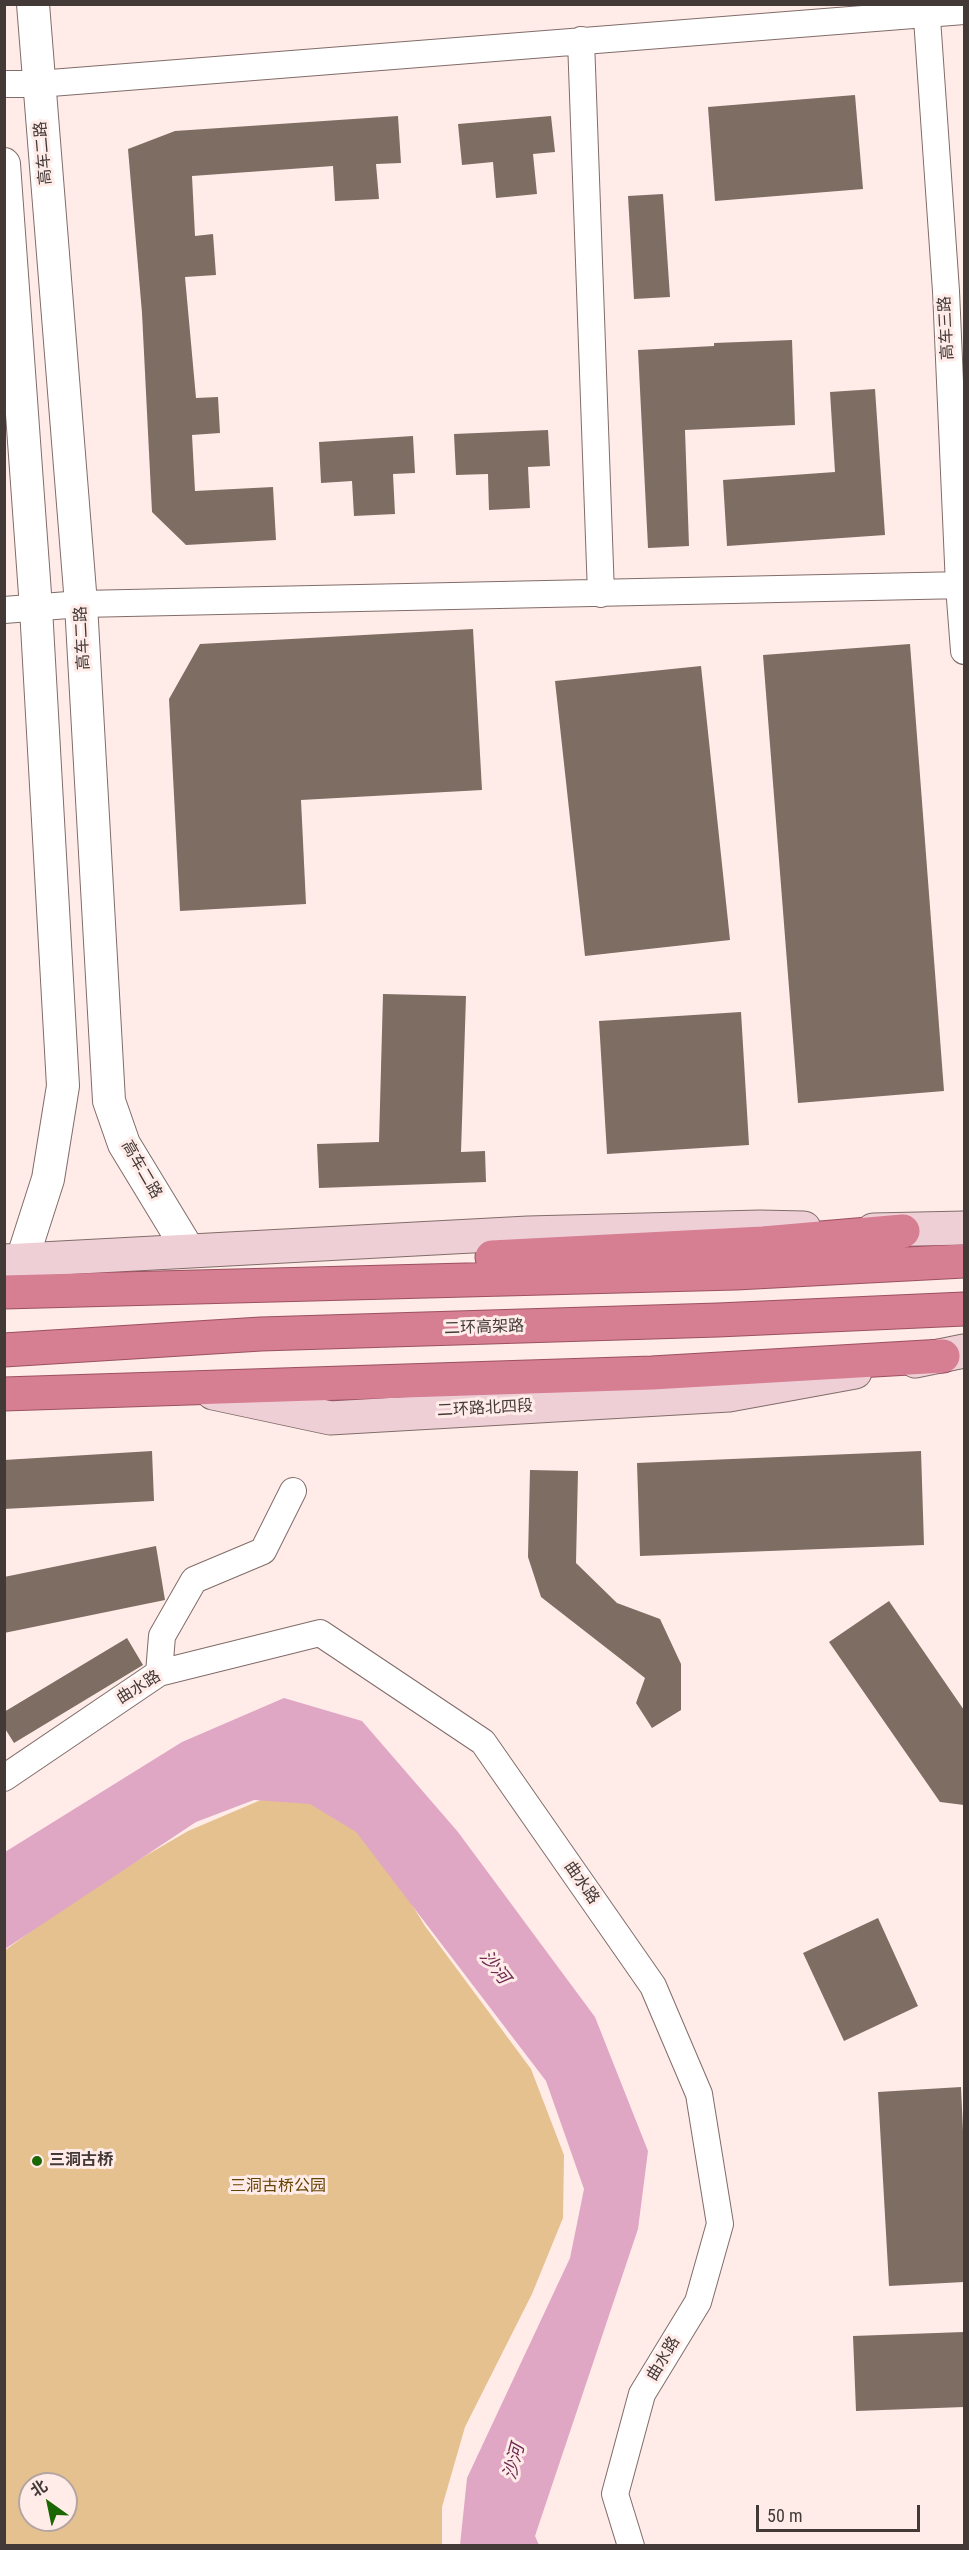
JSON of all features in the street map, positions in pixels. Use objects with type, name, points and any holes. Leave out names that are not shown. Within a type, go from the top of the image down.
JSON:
[{"type":"highway","points":[[10,1266],[488,1257],[763,1243],[903,1231]]},
{"type":"highway","points":[[4,1292],[736,1273],[964,1261]]},
{"type":"highway","name":"二环高架路","points":[[4,1350],[261,1334],[707,1321],[964,1309]]},
{"type":"highway","points":[[4,1394],[651,1373],[957,1355]]},
{"type":"main road","points":[[10,1266],[189,1251],[540,1233],[760,1227],[903,1231],[964,1228]]},
{"type":"main road","name":"二环路北四段","points":[[4,1401],[207,1392],[330,1418],[729,1395],[957,1355]]},
{"type":"street","name":"高车二路","points":[[33,4],[81,604],[109,1101],[124,1144],[189,1251]]},
{"type":"street","points":[[4,84],[38,84],[927,10],[964,11]]},
{"type":"street","name":"高车三路","points":[[927,10],[946,291],[964,651]]},
{"type":"street","points":[[581,40],[601,594]]},
{"type":"street","points":[[4,164],[36,608],[63,1086],[48,1179],[10,1266]]},
{"type":"street","points":[[4,610],[81,604],[962,586]]},
{"type":"street","points":[[159,1673],[162,1636],[194,1580],[263,1551],[293,1491]]},
{"type":"street","name":"曲水路","points":[[4,1778],[159,1673],[320,1634],[483,1742],[653,1986],[699,2094],[720,2224],[698,2302],[642,2394],[615,2494],[631,2546]]},
{"type":"green space","name":"三洞古桥公园","points":[[282,1791],[356,1814],[425,1926],[531,2069],[564,2155],[563,2218],[532,2294],[465,2427],[442,2507],[442,2545],[5,2545],[4,1951],[92,1887],[188,1831]]},
{"type":"water","name":"沙河","points":[[284,1698],[362,1721],[458,1832],[595,2017],[648,2151],[638,2229],[535,2536],[539,2545],[460,2545],[467,2478],[570,2258],[584,2189],[546,2081],[356,1832],[310,1804],[254,1800],[196,1822],[5,1949],[5,1852],[182,1742]]},
{"type":"building","points":[[855,95],[863,189],[715,201],[708,107]]},
{"type":"building","points":[[398,116],[401,163],[376,164],[379,199],[335,201],[333,166],[192,176],[195,236],[213,234],[216,275],[185,277],[196,398],[218,397],[220,433],[192,435],[195,491],[273,487],[276,540],[186,545],[152,512],[142,313],[128,149],[175,131]]},
{"type":"building","points":[[551,116],[555,152],[533,154],[537,194],[496,198],[493,162],[462,165],[458,124]]},
{"type":"building","points":[[663,194],[670,297],[634,299],[628,196]]},
{"type":"building","points":[[792,340],[795,425],[685,430],[689,546],[648,548],[638,350],[714,346],[714,343]]},
{"type":"building","points":[[875,389],[885,535],[727,546],[723,480],[835,472],[830,392]]},
{"type":"building","points":[[548,430],[550,466],[528,467],[530,508],[489,510],[488,474],[456,475],[454,434]]},
{"type":"building","points":[[413,436],[415,473],[393,474],[395,514],[354,516],[352,481],[321,483],[319,442]]},
{"type":"building","points":[[473,629],[482,790],[301,800],[306,904],[180,911],[169,699],[200,644]]},
{"type":"building","points":[[910,644],[944,1091],[798,1103],[763,655]]},
{"type":"building","points":[[701,666],[730,940],[585,956],[555,681]]},
{"type":"building","points":[[383,994],[466,996],[461,1152],[485,1151],[486,1182],[319,1188],[317,1144],[379,1142]]},
{"type":"building","points":[[741,1012],[749,1145],[607,1154],[599,1021]]},
{"type":"building","points":[[152,1451],[154,1501],[4,1509],[4,1460]]},
{"type":"building","points":[[921,1451],[924,1545],[640,1556],[637,1463]]},
{"type":"building","points":[[530,1470],[578,1471],[576,1563],[617,1603],[660,1619],[681,1664],[681,1710],[652,1728],[636,1703],[645,1678],[541,1597],[528,1557]]},
{"type":"building","points":[[156,1546],[165,1600],[4,1633],[4,1577]]},
{"type":"building","points":[[889,1601],[964,1710],[964,1805],[940,1802],[829,1642]]},
{"type":"building","points":[[127,1638],[143,1665],[14,1743],[4,1727],[4,1712]]},
{"type":"building","points":[[878,1918],[918,2006],[844,2041],[803,1953]]},
{"type":"building","points":[[961,2087],[964,2153],[964,2282],[889,2286],[878,2092]]},
{"type":"building","points":[[964,2332],[964,2407],[856,2411],[853,2336]]},
{"type":"place","name":"三洞古桥","points":[[37,2161]]}]
